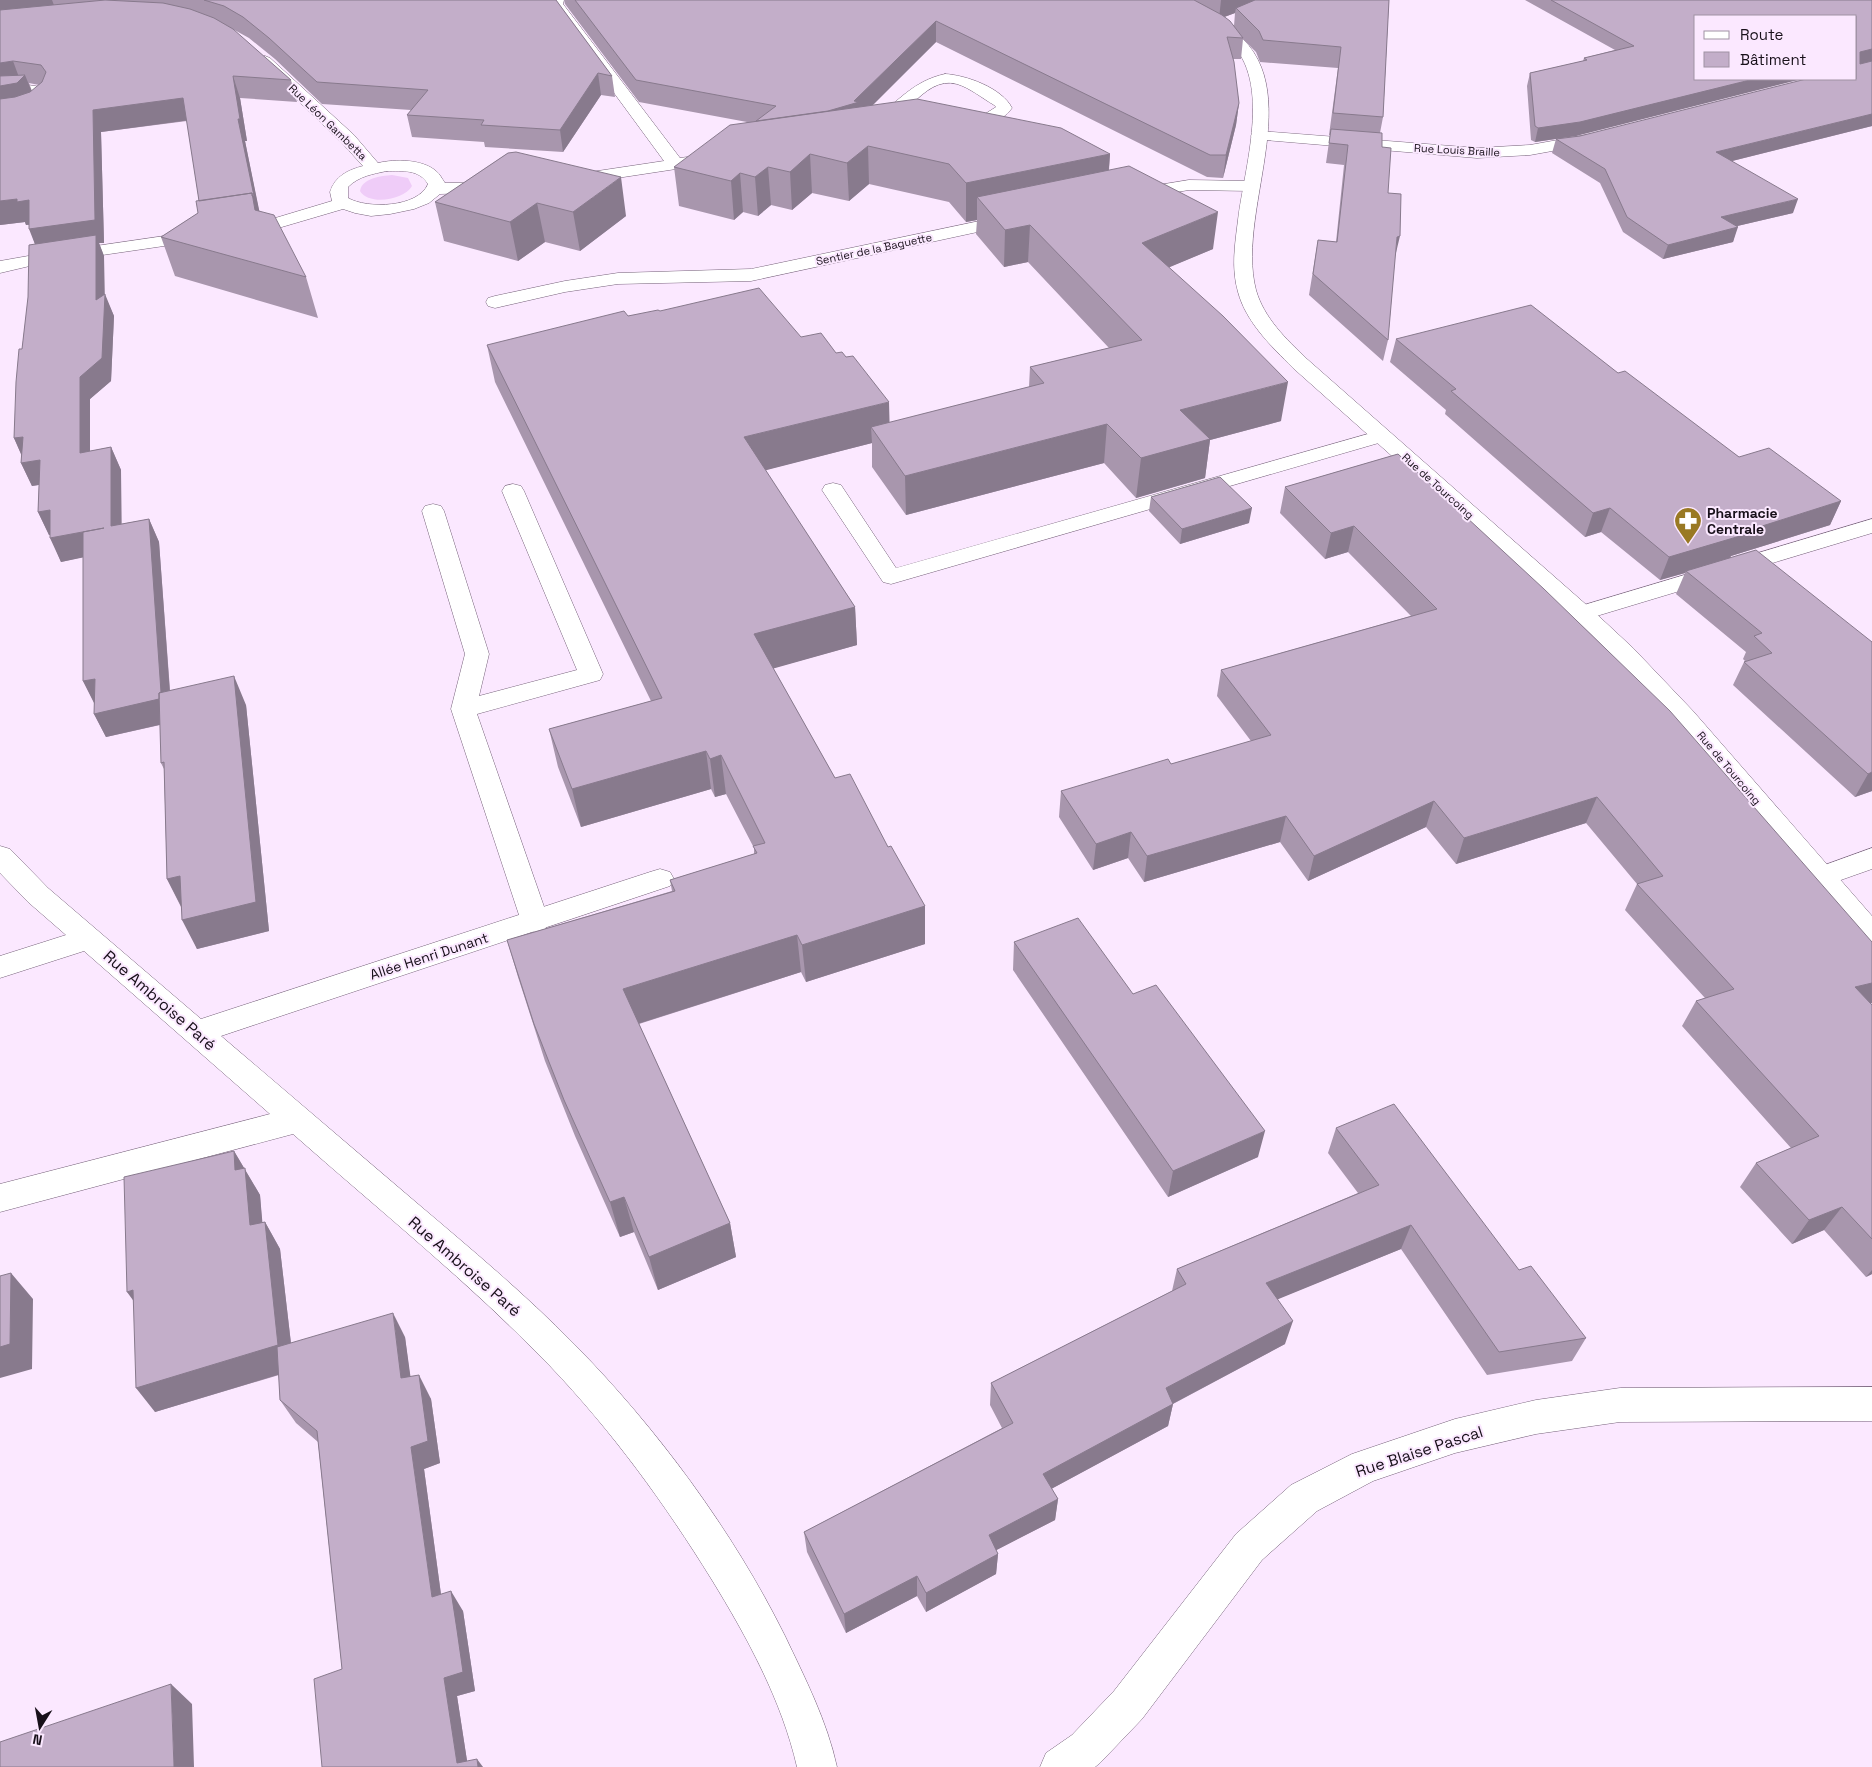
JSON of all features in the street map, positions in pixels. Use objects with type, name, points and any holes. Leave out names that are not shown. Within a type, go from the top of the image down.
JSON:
[{"type":"street","points":[[557,0],[556,4],[675,164]]},
{"type":"street","name":"Rue de Tourcoing","points":[[1156,0],[1218,27],[1237,41],[1254,66],[1261,101],[1259,136],[1251,186],[1242,270],[1246,291],[1255,310],[1282,346],[1582,613],[1631,660],[1686,718],[1872,935]]},
{"type":"street","points":[[1218,27],[1238,19]]},
{"type":"street","name":"Rue Léon Gambetta","points":[[251,48],[348,138],[374,168]]},
{"type":"street","points":[[889,134],[867,133],[933,80],[957,79],[1001,102],[1004,108],[1000,115],[988,119],[943,126]]},
{"type":"street","points":[[0,92],[34,89],[43,91],[46,95],[39,106],[30,111],[0,116]]},
{"type":"street","name":"Rue Louis Braille","points":[[1259,136],[1476,153],[1515,152],[1576,143],[1604,135]]},
{"type":"street","points":[[552,182],[730,156]]},
{"type":"street","name":"Rue Léon Gambetta","points":[[344,203],[339,199],[337,193],[339,187],[352,176],[374,168],[399,166],[421,169],[434,178],[436,183],[435,189]]},
{"type":"street","points":[[1120,197],[1189,185],[1251,186]]},
{"type":"street","points":[[0,267],[34,260],[274,224],[344,203],[363,210],[388,210],[413,204],[435,189],[506,186]]},
{"type":"street","name":"Sentier de la Baguette","points":[[495,302],[598,280],[636,276],[720,277],[751,275],[1033,215]]},
{"type":"street","points":[[833,490],[891,577],[1382,436]]},
{"type":"street","points":[[463,709],[591,674],[513,491]]},
{"type":"street","points":[[433,511],[477,654],[463,709],[535,921]]},
{"type":"street","points":[[1582,613],[1872,526]]},
{"type":"street","name":"Rue Ambroise Paré","points":[[0,856],[38,895],[88,939],[506,1300],[563,1356],[607,1404],[654,1462],[709,1540],[751,1608],[794,1697],[816,1758],[817,1767]]},
{"type":"street","points":[[1821,877],[1872,858]]},
{"type":"street","name":"Allée Henri Dunant","points":[[197,1032],[660,879]]},
{"type":"street","points":[[0,967],[88,939]]},
{"type":"street","points":[[0,1198],[297,1120]]},
{"type":"street","name":"Rue Blaise Pascal","points":[[1060,1767],[1086,1749],[1128,1706],[1249,1547],[1304,1498],[1365,1466],[1455,1436],[1536,1417],[1620,1405],[1872,1404]]},
{"type":"shaded area","points":[[392,175],[408,178],[412,186],[402,195],[378,200],[364,196],[360,191],[361,187],[368,180]]},
{"type":"building","points":[[105,0],[163,3],[190,9],[214,18],[233,29],[291,80],[233,76],[240,119],[238,119],[254,196],[252,196],[252,193],[199,201],[183,98],[93,110],[95,220],[29,229],[29,200],[17,202],[17,199],[0,201],[0,99],[30,92],[42,82],[46,72],[41,65],[13,61],[0,63],[0,10]]},
{"type":"building","points":[[204,0],[556,0],[612,76],[598,73],[560,130],[481,125],[484,120],[407,115],[428,90],[317,82],[243,17],[224,6]]},
{"type":"building","points":[[575,0],[1194,0],[1230,21],[1243,38],[1227,37],[1234,62],[1239,103],[1226,155],[1210,155],[936,21],[854,101],[859,102],[828,111],[756,121],[776,106],[636,80]]},
{"type":"building","points":[[1255,0],[1389,0],[1383,117],[1333,113],[1341,47],[1263,40],[1259,31],[1236,8]]},
{"type":"building","points":[[1551,0],[1872,0],[1872,49],[1860,52],[1860,64],[1872,61],[1872,114],[1716,152],[1798,199],[1721,217],[1738,227],[1668,245],[1627,217],[1605,169],[1556,139],[1580,136],[1802,80],[1857,80],[1857,15],[1694,15],[1694,80],[1750,80],[1580,122],[1538,128],[1535,126],[1530,73],[1587,60],[1584,58],[1634,46]]},
{"type":"building","points":[[25,75],[17,83],[0,86],[0,76]]},
{"type":"building","points":[[917,99],[1061,128],[1110,154],[966,183],[949,164],[868,146],[847,163],[810,154],[790,172],[768,167],[755,177],[740,173],[731,181],[674,167],[730,125]]},
{"type":"building","points":[[1331,129],[1382,133],[1382,147],[1391,148],[1388,193],[1401,194],[1400,236],[1397,237],[1388,340],[1313,274],[1318,240],[1337,242],[1348,145],[1329,143]]},
{"type":"building","points":[[516,152],[621,177],[573,212],[537,203],[510,222],[435,202],[508,153]]},
{"type":"building","points":[[1129,166],[1218,212],[1142,243],[1223,316],[1288,382],[1180,410],[1210,439],[1141,458],[1107,424],[905,476],[871,427],[1044,383],[1030,367],[1142,340],[1030,225],[1005,230],[977,197]]},
{"type":"building","points":[[252,193],[255,210],[274,215],[306,277],[161,237],[198,213],[196,201]]},
{"type":"building","points":[[96,235],[96,300],[105,294],[102,358],[80,377],[80,453],[111,447],[111,526],[149,519],[161,692],[159,693],[159,699],[94,714],[95,679],[83,681],[83,532],[104,528],[50,538],[50,510],[38,512],[40,460],[21,463],[23,437],[14,438],[19,349],[22,349],[28,297],[29,245]]},
{"type":"building","points":[[759,288],[801,337],[821,333],[836,353],[842,352],[846,357],[853,356],[889,402],[744,437],[855,607],[754,634],[835,778],[850,774],[888,847],[891,846],[925,906],[802,945],[797,935],[623,989],[730,1223],[649,1257],[624,1197],[610,1202],[564,1100],[534,1024],[507,940],[675,891],[670,880],[757,853],[753,846],[765,843],[721,755],[710,759],[706,751],[572,789],[549,729],[662,698],[487,345],[624,311],[628,316],[660,311]]},
{"type":"building","points":[[1531,305],[1618,373],[1625,371],[1739,457],[1769,448],[1841,501],[1737,534],[1740,536],[1669,557],[1610,508],[1593,513],[1451,391],[1456,389],[1396,339]]},
{"type":"building","points":[[1398,454],[1544,589],[1670,711],[1872,942],[1872,983],[1855,987],[1872,1005],[1872,1239],[1842,1207],[1809,1220],[1756,1163],[1819,1136],[1696,1001],[1734,989],[1637,884],[1663,876],[1597,797],[1464,838],[1434,801],[1314,856],[1286,816],[1147,856],[1131,832],[1096,844],[1061,791],[1168,759],[1171,764],[1271,735],[1221,670],[1437,609],[1354,526],[1331,533],[1285,487]]},
{"type":"building","points":[[1220,477],[1252,508],[1182,529],[1151,497]]},
{"type":"building","points":[[1756,550],[1872,642],[1872,772],[1868,774],[1744,662],[1772,653],[1754,636],[1762,633],[1686,571]]},
{"type":"building","points":[[234,676],[256,902],[182,920],[180,876],[167,879],[164,762],[161,763],[159,693]]},
{"type":"building","points":[[1078,918],[1133,994],[1156,985],[1265,1131],[1173,1171],[1014,942]]},
{"type":"building","points":[[1394,1104],[1519,1270],[1531,1266],[1586,1338],[1499,1352],[1411,1225],[1266,1283],[1293,1321],[1166,1388],[1173,1404],[1043,1474],[1058,1499],[989,1535],[998,1554],[926,1593],[917,1576],[844,1614],[804,1532],[1013,1423],[991,1383],[1186,1284],[1177,1269],[1379,1185],[1336,1128]]},
{"type":"building","points":[[234,1151],[235,1170],[245,1168],[250,1225],[265,1222],[278,1345],[136,1388],[133,1290],[127,1292],[124,1177]]},
{"type":"building","points":[[11,1273],[10,1344],[0,1347],[0,1276]]},
{"type":"building","points":[[393,1313],[401,1378],[419,1375],[428,1441],[411,1447],[432,1597],[451,1591],[463,1672],[444,1678],[457,1763],[477,1759],[478,1767],[322,1767],[314,1679],[342,1669],[317,1431],[280,1400],[277,1347]]},
{"type":"building","points":[[171,1684],[174,1767],[0,1767],[0,1742]]},
{"type":"place","name":"Pharmacie Centrale","points":[[1688,545]]}]
